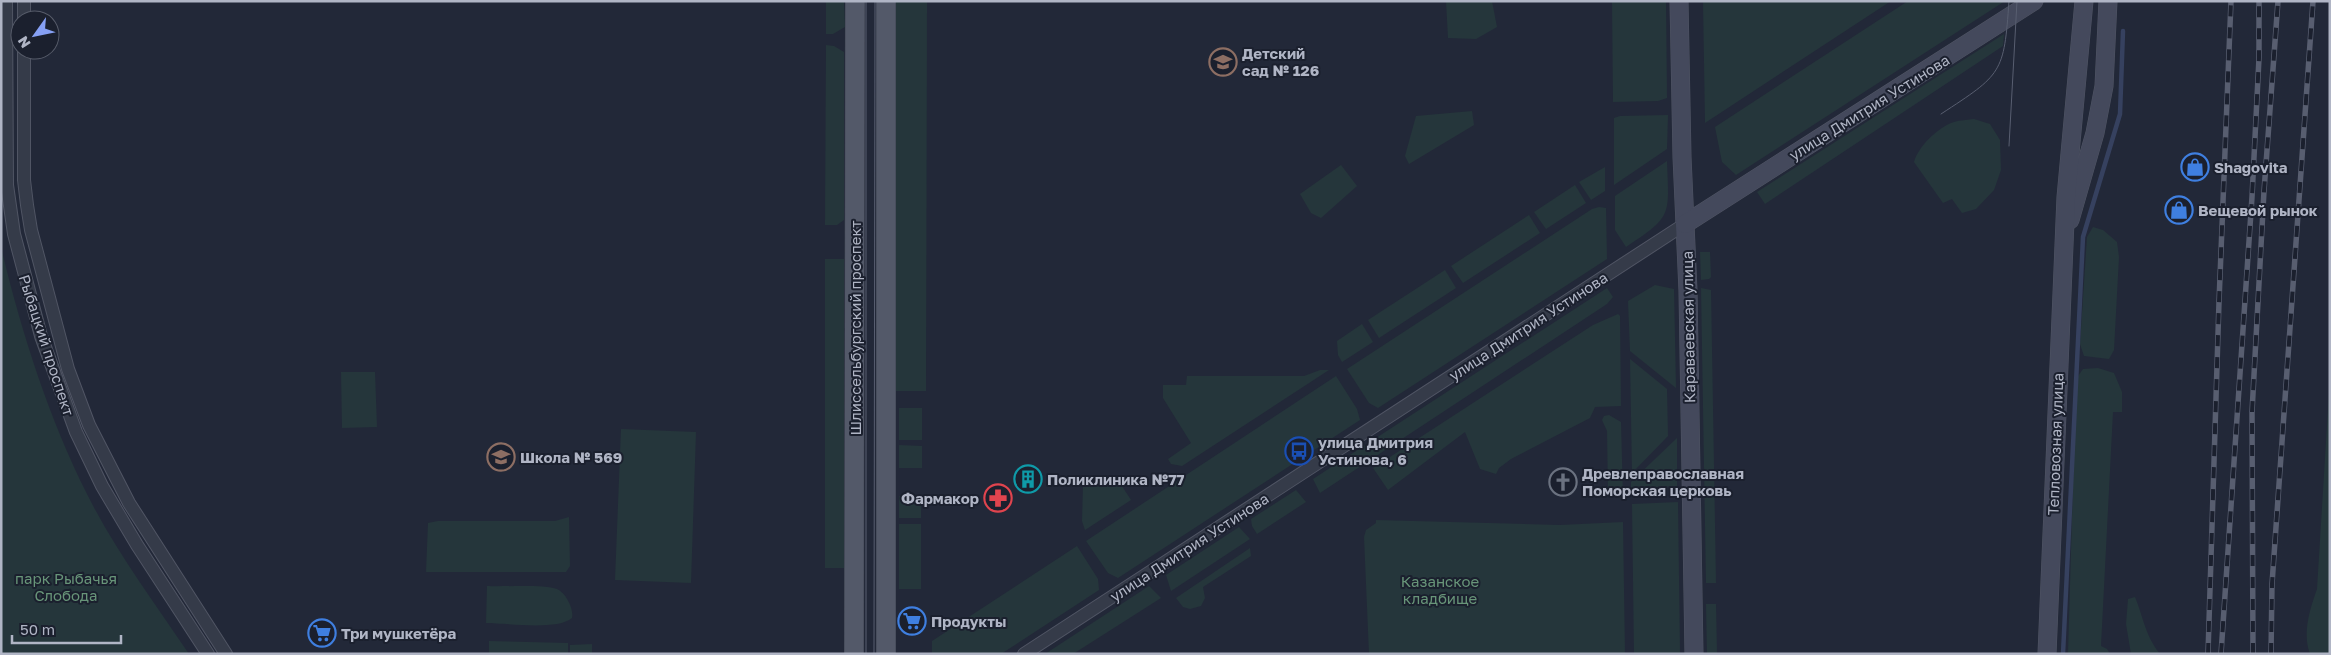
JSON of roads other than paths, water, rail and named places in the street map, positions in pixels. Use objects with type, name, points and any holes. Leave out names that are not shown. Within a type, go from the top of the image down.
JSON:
[{"type":"main road","name":"Шлиссельбургский проспект","points":[[854,1],[854,654]]},
{"type":"main road","name":"Шлиссельбургский проспект","points":[[886,1],[886,654]]},
{"type":"street","name":"Рыбацкий проспект","points":[[6,1],[7,185],[14,234],[41,336],[76,432],[102,486],[137,545],[208,654]]},
{"type":"street","name":"Караваевская улица","points":[[1679,1],[1694,654]]},
{"type":"street","name":"улица Дмитрия Устинова","points":[[1024,654],[1685,224],[2034,1]]},
{"type":"street","name":"Тепловозная улица","points":[[2047,654],[2066,197],[2084,1]]},
{"type":"street","name":"Тепловозная улица","points":[[2065,234],[2077,203],[2095,133],[2104,86],[2108,1]]},
{"type":"street","name":"Рыбацкий проспект","points":[[24,60],[24,180],[27,206],[33,238],[68,369],[89,425],[128,504],[222,652]]},
{"type":"waterway","points":[[2063,654],[2083,237],[2120,114],[2123,31]]},
{"type":"tram line","points":[[866,1],[866,654]]},
{"type":"tram line","points":[[874,654],[875,1]]},
{"type":"tram line","points":[[1941,114],[1977,90],[1996,70],[2005,44],[2009,1]]},
{"type":"tram line","points":[[2009,146],[2017,1]]},
{"type":"railway","points":[[2208,654],[2231,1]]},
{"type":"railway","points":[[2221,654],[2252,197],[2259,58],[2259,1]]},
{"type":"railway","points":[[2253,654],[2252,412],[2264,191],[2278,1]]},
{"type":"railway","points":[[2271,654],[2272,584],[2313,1]]},
{"type":"place","name":"Детский сад № 126","points":[[1223,62]]},
{"type":"place","name":"Shagovita","points":[[2195,167]]},
{"type":"place","name":"Вещевой рынок","points":[[2179,210]]},
{"type":"place","name":"улица Дмитрия Устинова, 6","points":[[1299,451]]},
{"type":"place","name":"Школа № 569","points":[[501,457]]},
{"type":"place","name":"Поликлиника №77","points":[[1028,479]]},
{"type":"place","name":"Древлеправославная Поморская церковь","points":[[1563,482]]},
{"type":"place","name":"Фармакор","points":[[998,498]]},
{"type":"place","name":"Продукты","points":[[912,621]]},
{"type":"place","name":"Три мушкетёра","points":[[322,633]]},
{"type":"park label","name":"парк Рыбачья Слобода","points":[[66,586]]},
{"type":"park label","name":"Казанское кладбище","points":[[1440,590]]}]
